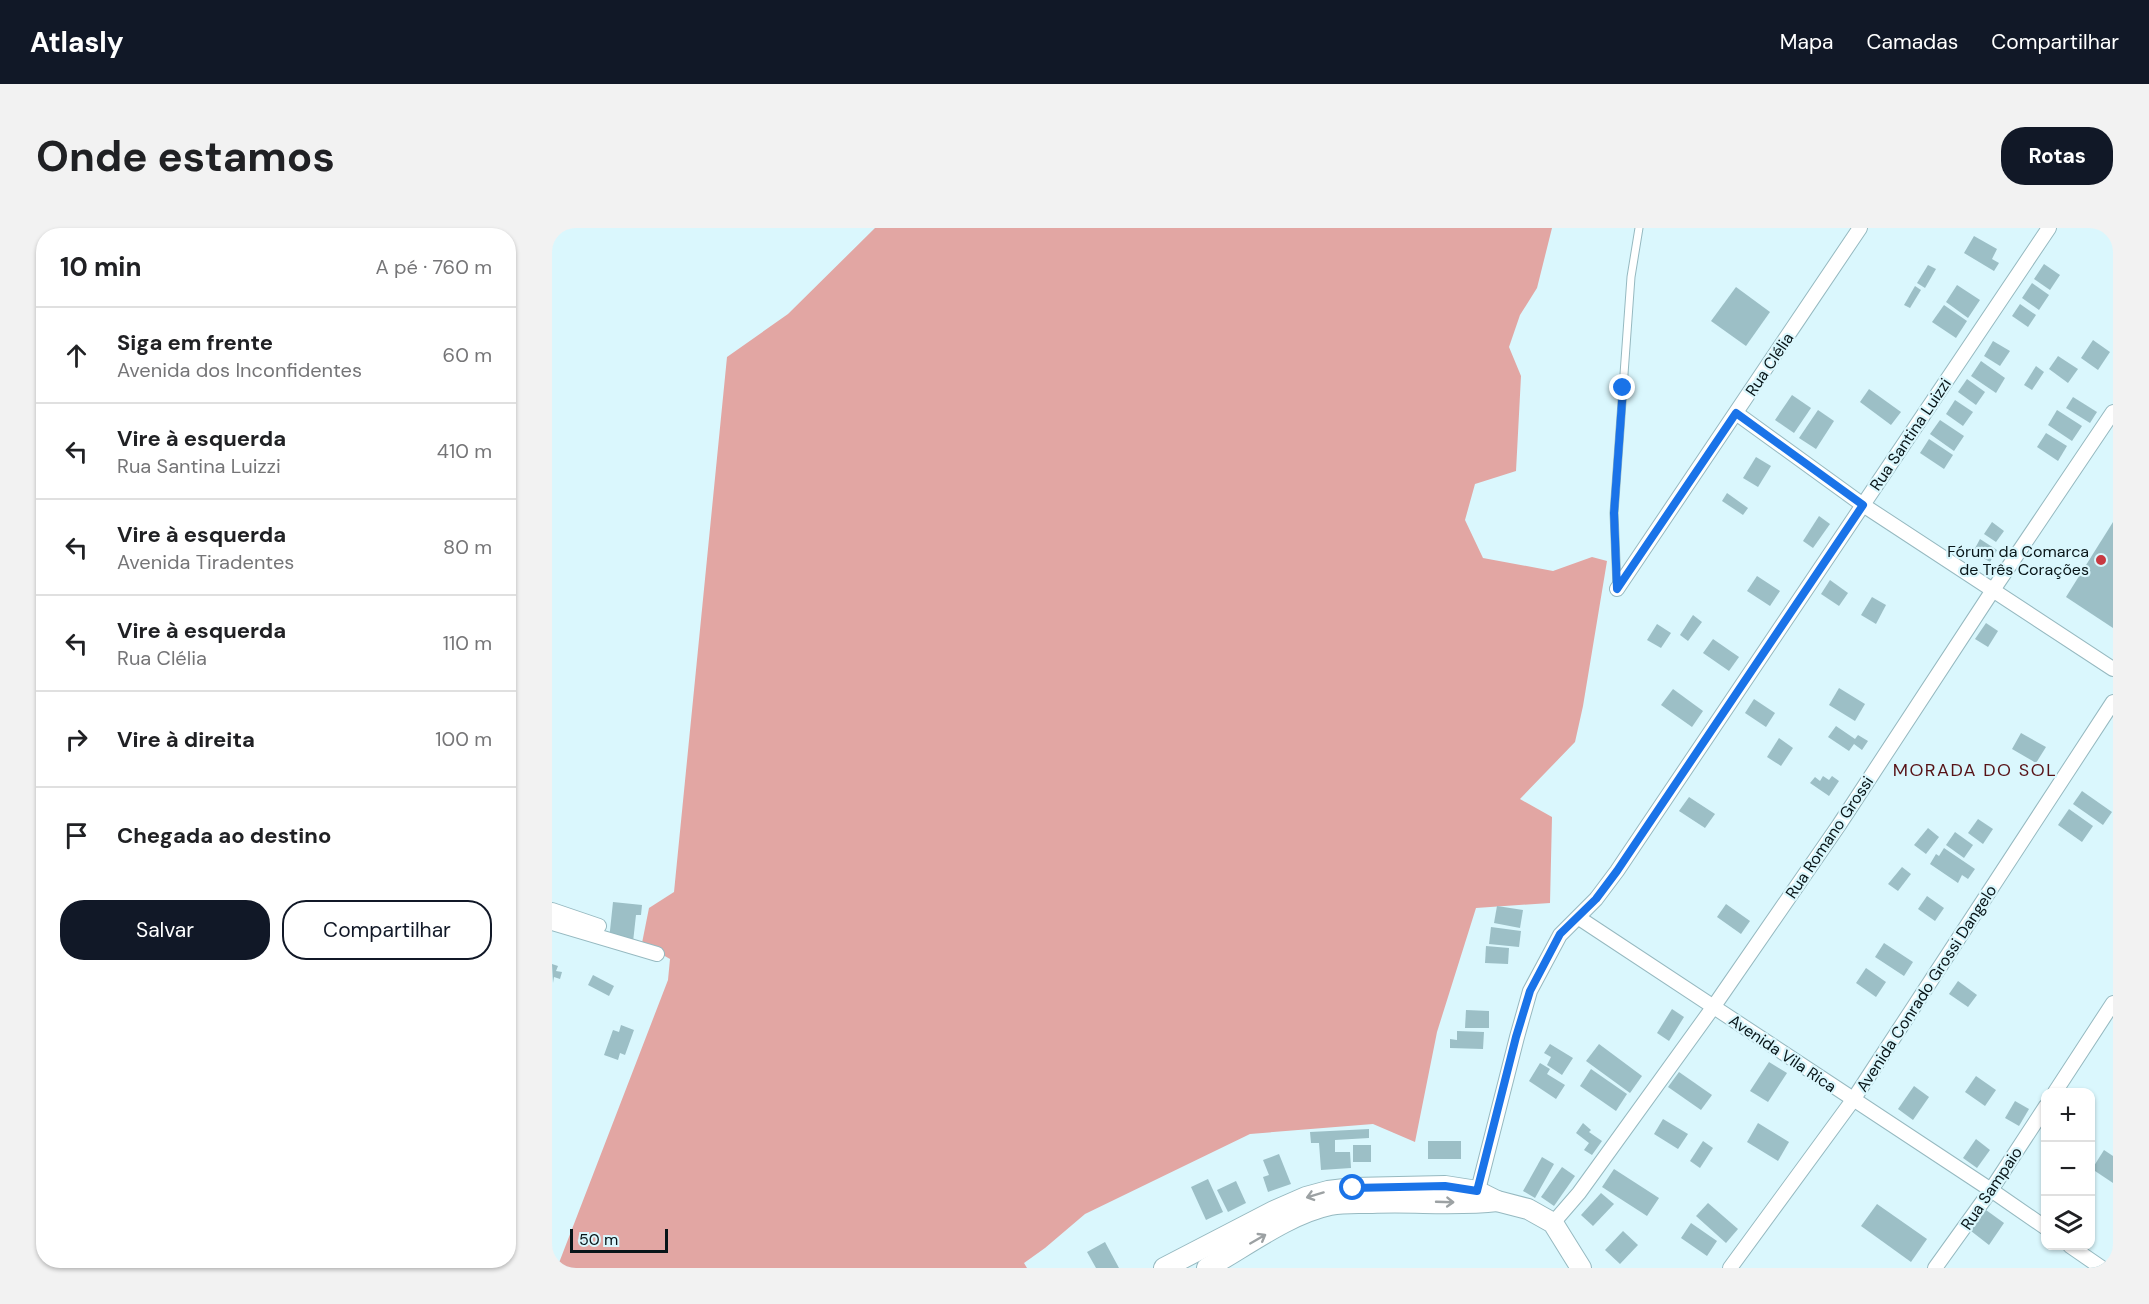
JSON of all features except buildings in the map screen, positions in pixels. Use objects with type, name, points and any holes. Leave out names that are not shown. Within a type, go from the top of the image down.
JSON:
[{"type":"street","name":"Rua Clélia","points":[[1617,589],[1860,228]]},
{"type":"street","name":"Rua Santina Luizzi","points":[[1476,1197],[1516,1037],[1530,991],[1560,934],[1579,918],[1617,871],[2049,228]]},
{"type":"street","name":"Rua Romano Grossi","points":[[1553,1223],[1579,1193],[1714,1006],[1839,825],[2113,412]]},
{"type":"street","points":[[1736,413],[1863,505],[2113,669]]},
{"type":"street","name":"Avenida Conrado Grossi Dangelo","points":[[1730,1268],[1853,1100],[2113,702]]},
{"type":"street","points":[[552,910],[599,926]]},
{"type":"street","name":"Avenida Vila Rica","points":[[1579,918],[2041,1225]]},
{"type":"street","points":[[552,923],[657,954]]},
{"type":"street","points":[[2058,1088],[2113,1004]]},
{"type":"street","name":"Rua Sampaio","points":[[1935,1268],[1991,1190],[2041,1114]]},
{"type":"street","points":[[1164,1268],[1285,1206],[1328,1191],[1353,1188],[1445,1186],[1476,1197],[1527,1209],[1553,1223],[1581,1268]]},
{"type":"street","points":[[1212,1242],[1222,1265],[1293,1220],[1310,1211],[1331,1205],[1476,1197]]},
{"type":"street","points":[[2077,1250],[2102,1268]]},
{"type":"lane","points":[[1617,589],[1614,513],[1631,277],[1639,228]]},
{"type":"shaded area","points":[[875,228],[1552,228],[1537,288],[1520,315],[1509,347],[1521,376],[1516,471],[1475,484],[1465,520],[1483,558],[1553,571],[1592,557],[1607,561],[1575,742],[1520,799],[1552,817],[1550,903],[1476,908],[1437,1032],[1415,1142],[1373,1124],[1250,1134],[1085,1214],[1024,1263],[1027,1268],[557,1268],[668,980],[670,959],[642,943],[649,908],[674,892],[727,357],[788,314]]},
{"type":"place","name":"Fórum da Comarca de Três Corações","points":[[2101,560]]},
{"type":"district","name":"MORADA DO SOL","points":[[1975,770]]},
{"type":"route","points":[[1353,1188],[1445,1186],[1477,1191],[1530,991],[1560,934],[1579,918],[1617,871],[1863,505],[1736,413],[1617,589],[1614,513],[1623,388]]}]
